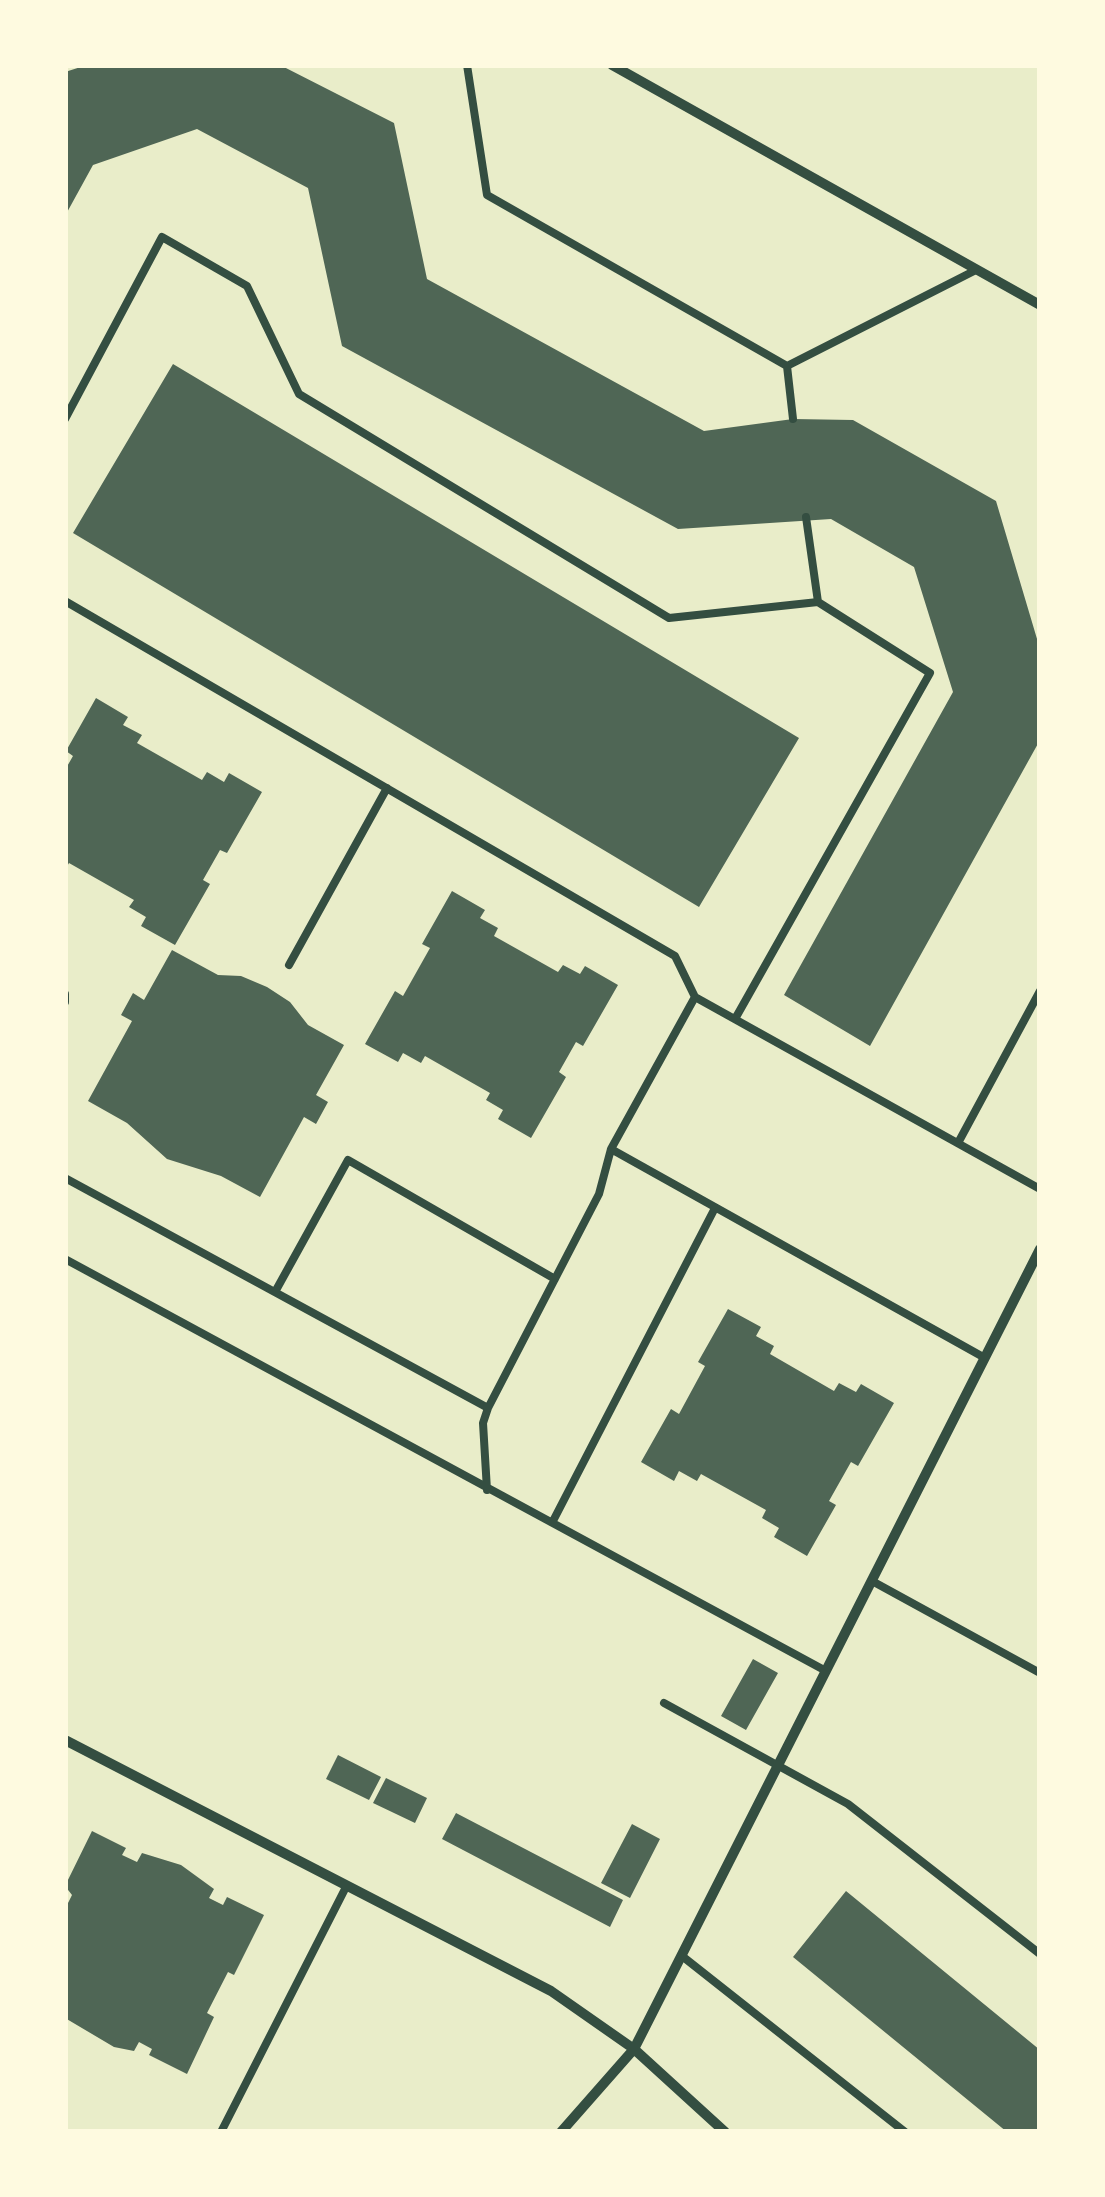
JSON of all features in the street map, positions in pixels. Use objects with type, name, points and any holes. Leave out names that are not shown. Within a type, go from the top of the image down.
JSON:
[{"type":"street","points":[[614,66],[1040,306]]},
{"type":"street","points":[[561,2132],[634,2049],[1040,1250]]},
{"type":"street","points":[[65,1740],[550,1991],[634,2049],[725,2132]]},
{"type":"lane","points":[[467,65],[488,195],[787,366]]},
{"type":"lane","points":[[65,420],[162,237],[247,286],[299,394],[668,618],[818,602],[930,674],[735,1019]]},
{"type":"lane","points":[[787,366],[976,270]]},
{"type":"lane","points":[[787,366],[794,419]]},
{"type":"lane","points":[[806,517],[818,602]]},
{"type":"lane","points":[[65,601],[675,956],[696,997],[1040,1189]]},
{"type":"lane","points":[[289,965],[387,788]]},
{"type":"lane","points":[[958,1143],[1040,992]]},
{"type":"lane","points":[[65,994],[65,1002]]},
{"type":"lane","points":[[487,1490],[483,1423],[488,1408],[599,1194],[611,1150],[696,997]]},
{"type":"lane","points":[[611,1150],[985,1358]]},
{"type":"lane","points":[[275,1292],[348,1160],[555,1279]]},
{"type":"lane","points":[[65,1178],[488,1408]]},
{"type":"lane","points":[[553,1522],[715,1208]]},
{"type":"lane","points":[[65,1259],[826,1671]]},
{"type":"lane","points":[[872,1581],[1040,1673]]},
{"type":"lane","points":[[664,1703],[848,1804],[1040,1954]]},
{"type":"lane","points":[[221,2132],[346,1887]]},
{"type":"lane","points":[[682,1956],[905,2132]]},
{"type":"building","points":[[87,65],[280,65],[394,123],[427,279],[704,431],[793,419],[853,420],[996,501],[1040,649],[1040,740],[870,1046],[784,995],[953,692],[914,567],[831,519],[678,529],[342,346],[308,188],[197,129],[93,165],[65,216],[65,72]]},
{"type":"building","points":[[173,364],[799,738],[699,907],[73,533]]},
{"type":"building","points":[[96,698],[128,717],[123,725],[142,735],[137,743],[202,780],[207,772],[224,782],[229,773],[262,792],[227,853],[220,850],[203,880],[210,884],[175,945],[141,926],[146,917],[129,907],[134,900],[69,863],[65,870],[65,770],[73,756],[66,751]]},
{"type":"building","points":[[452,891],[485,910],[480,918],[498,928],[494,936],[558,972],[563,965],[580,974],[585,966],[618,985],[583,1046],[576,1042],[559,1072],[566,1077],[531,1138],[498,1119],[503,1110],[486,1100],[490,1093],[425,1056],[421,1063],[403,1053],[398,1062],[365,1044],[395,991],[403,996],[430,948],[422,944]]},
{"type":"building","points":[[172,950],[218,975],[241,976],[267,987],[290,1002],[308,1025],[344,1045],[316,1095],[328,1102],[316,1124],[304,1117],[260,1197],[221,1176],[167,1159],[127,1123],[88,1101],[132,1021],[121,1015],[133,993],[144,1000]]},
{"type":"building","points":[[728,1309],[761,1327],[756,1336],[774,1346],[770,1354],[834,1391],[839,1383],[856,1392],[861,1384],[894,1403],[858,1466],[851,1462],[829,1501],[836,1505],[807,1556],[774,1537],[779,1528],[762,1518],[766,1510],[701,1474],[697,1481],[679,1471],[674,1481],[641,1462],[671,1409],[679,1414],[705,1366],[698,1362]]},
{"type":"building","points":[[753,1659],[778,1673],[746,1730],[721,1716]]},
{"type":"building","points":[[338,1755],[381,1777],[369,1800],[326,1779]]},
{"type":"building","points":[[386,1778],[427,1798],[415,1823],[373,1803]]},
{"type":"building","points":[[456,1813],[623,1900],[610,1927],[442,1839]]},
{"type":"building","points":[[632,1824],[660,1839],[630,1898],[601,1883]]},
{"type":"building","points":[[92,1831],[126,1848],[122,1855],[137,1862],[142,1853],[181,1865],[214,1889],[209,1898],[223,1905],[227,1897],[264,1915],[234,1975],[228,1972],[207,2013],[214,2017],[187,2074],[149,2055],[152,2049],[139,2042],[134,2051],[114,2047],[65,2018],[65,1909],[72,1895],[65,1886]]},
{"type":"building","points":[[846,1891],[1040,2050],[1040,2132],[1007,2132],[793,1957]]}]
